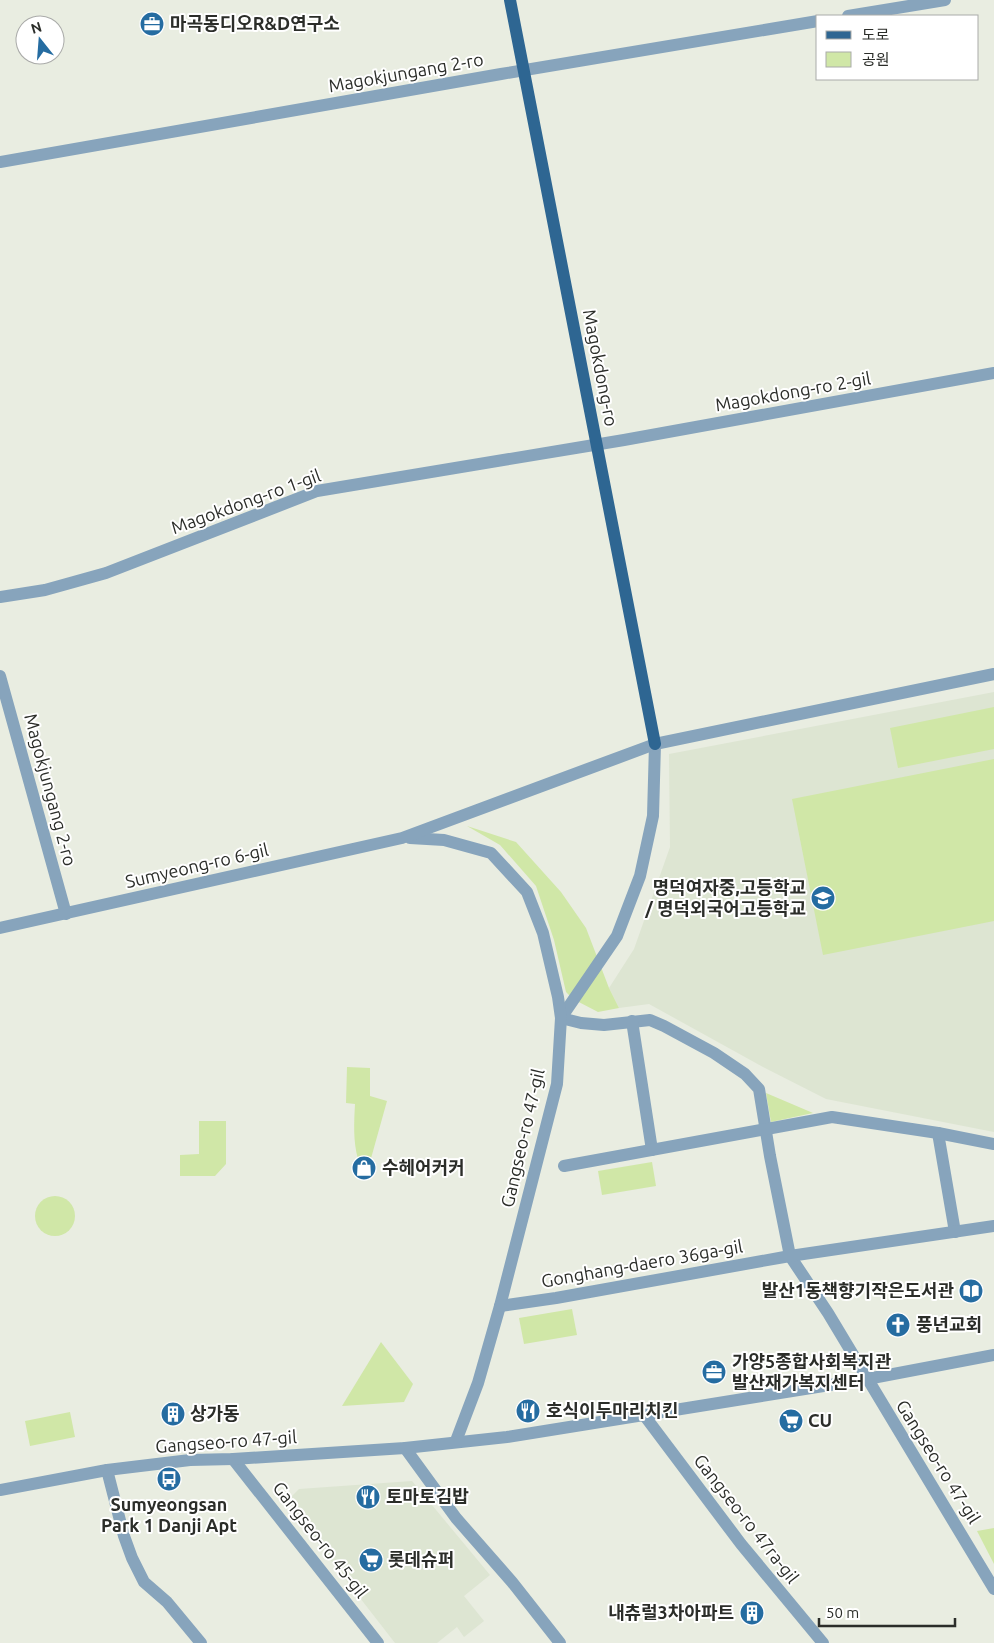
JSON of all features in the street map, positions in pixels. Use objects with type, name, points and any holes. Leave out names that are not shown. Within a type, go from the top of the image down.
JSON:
[{"type":"main road","name":"Magokdong-ro","points":[[510,0],[655,744]]},
{"type":"street","points":[[854,15],[945,0]]},
{"type":"street","name":"Magokjungang 2-ro","points":[[0,162],[523,70],[816,21]]},
{"type":"street","name":"Magokdong-ro 2-gil","points":[[598,445],[994,373]]},
{"type":"street","name":"Magokdong-ro 1-gil","points":[[0,597],[45,590],[106,573],[317,491],[598,445]]},
{"type":"street","points":[[402,838],[655,744],[994,674]]},
{"type":"street","name":"Magokjungang 2-ro","points":[[0,676],[66,914]]},
{"type":"street","points":[[655,744],[653,816],[640,876],[617,936],[561,1018],[581,1023],[604,1025],[650,1020],[714,1053],[745,1074],[759,1089],[790,1256]]},
{"type":"street","name":"Sumyeong-ro 6-gil","points":[[0,928],[402,838]]},
{"type":"street","name":"Gangseo-ro 47-gil","points":[[402,838],[444,840],[491,853],[527,892],[543,933],[561,1018],[557,1084],[500,1306],[478,1383],[456,1442]]},
{"type":"street","points":[[632,1021],[652,1150]]},
{"type":"street","points":[[564,1166],[832,1117],[938,1133],[994,1144]]},
{"type":"street","points":[[938,1133],[955,1232]]},
{"type":"street","name":"Gonghang-daero 36ga-gil","points":[[500,1306],[556,1298],[790,1256],[994,1226]]},
{"type":"street","name":"Gangseo-ro 47-gil","points":[[790,1256],[828,1313],[994,1589]]},
{"type":"street","name":"Gangseo-ro 47-gil","points":[[0,1490],[107,1470],[190,1460],[405,1448],[507,1437],[867,1379],[994,1355]]},
{"type":"street","name":"Gangseo-ro 47ra-gil","points":[[644,1415],[741,1544],[823,1643]]},
{"type":"street","points":[[405,1448],[456,1518],[512,1582],[560,1643]]},
{"type":"street","name":"Gangseo-ro 45-gil","points":[[233,1459],[378,1643]]},
{"type":"street","points":[[107,1470],[124,1536],[144,1582],[167,1602],[201,1643]]},
{"type":"shaded area","name":"명덕여자중,고등학교 / 명덕외국어고등학교","points":[[994,692],[994,1132],[826,1099],[763,1067],[649,1004],[619,1008],[609,988],[634,949],[670,847],[669,754]]},
{"type":"shaded area","points":[[412,1481],[490,1575],[464,1596],[484,1621],[464,1637],[457,1627],[437,1643],[395,1643],[291,1509],[291,1497],[299,1489]]},
{"type":"green space","points":[[994,707],[994,749],[898,768],[890,728]]},
{"type":"green space","points":[[994,759],[994,921],[823,955],[792,799]]},
{"type":"green space","points":[[467,826],[516,842],[561,892],[586,928],[609,988],[619,1008],[598,1012],[573,999],[566,992],[554,940],[536,886],[500,845]]},
{"type":"green space","points":[[347,1067],[370,1068],[370,1096],[387,1101],[370,1162],[358,1159],[356,1152],[355,1104],[346,1103]]},
{"type":"green space","points":[[766,1093],[813,1113],[771,1122]]},
{"type":"green space","points":[[199,1121],[226,1121],[226,1164],[215,1176],[180,1176],[180,1155],[199,1154]]},
{"type":"green space","points":[[652,1162],[656,1186],[602,1195],[598,1171]]},
{"type":"green space","points":[[59,1196],[66,1199],[72,1205],[75,1216],[74,1224],[66,1233],[59,1236],[51,1236],[44,1233],[36,1224],[35,1212],[38,1205],[47,1197]]},
{"type":"green space","points":[[572,1309],[577,1335],[524,1344],[519,1318]]},
{"type":"green space","points":[[381,1342],[413,1384],[404,1402],[342,1406]]},
{"type":"green space","points":[[70,1412],[75,1437],[30,1446],[25,1421]]},
{"type":"green space","points":[[994,1528],[994,1564],[977,1531]]},
{"type":"place","name":"마곡동디오R&D연구소","points":[[152,24]]},
{"type":"place","name":"명덕여자중,고등학교 / 명덕외국어고등학교","points":[[823,898]]},
{"type":"place","name":"수헤어커커","points":[[364,1168]]},
{"type":"place","name":"발산1동책향기작은도서관","points":[[971,1291]]},
{"type":"place","name":"풍년교회","points":[[898,1325]]},
{"type":"place","name":"가양5종합사회복지관 발산재가복지센터","points":[[714,1372]]},
{"type":"place","name":"호식이두마리치킨","points":[[528,1411]]},
{"type":"place","name":"상가동","points":[[173,1414]]},
{"type":"place","name":"CU","points":[[791,1421]]},
{"type":"place","name":"Sumyeongsan Park 1 Danji Apt","points":[[169,1479]]},
{"type":"place","name":"토마토김밥","points":[[368,1497]]},
{"type":"place","name":"롯데슈퍼","points":[[371,1560]]},
{"type":"place","name":"내츄럴3차아파트","points":[[752,1613]]}]
